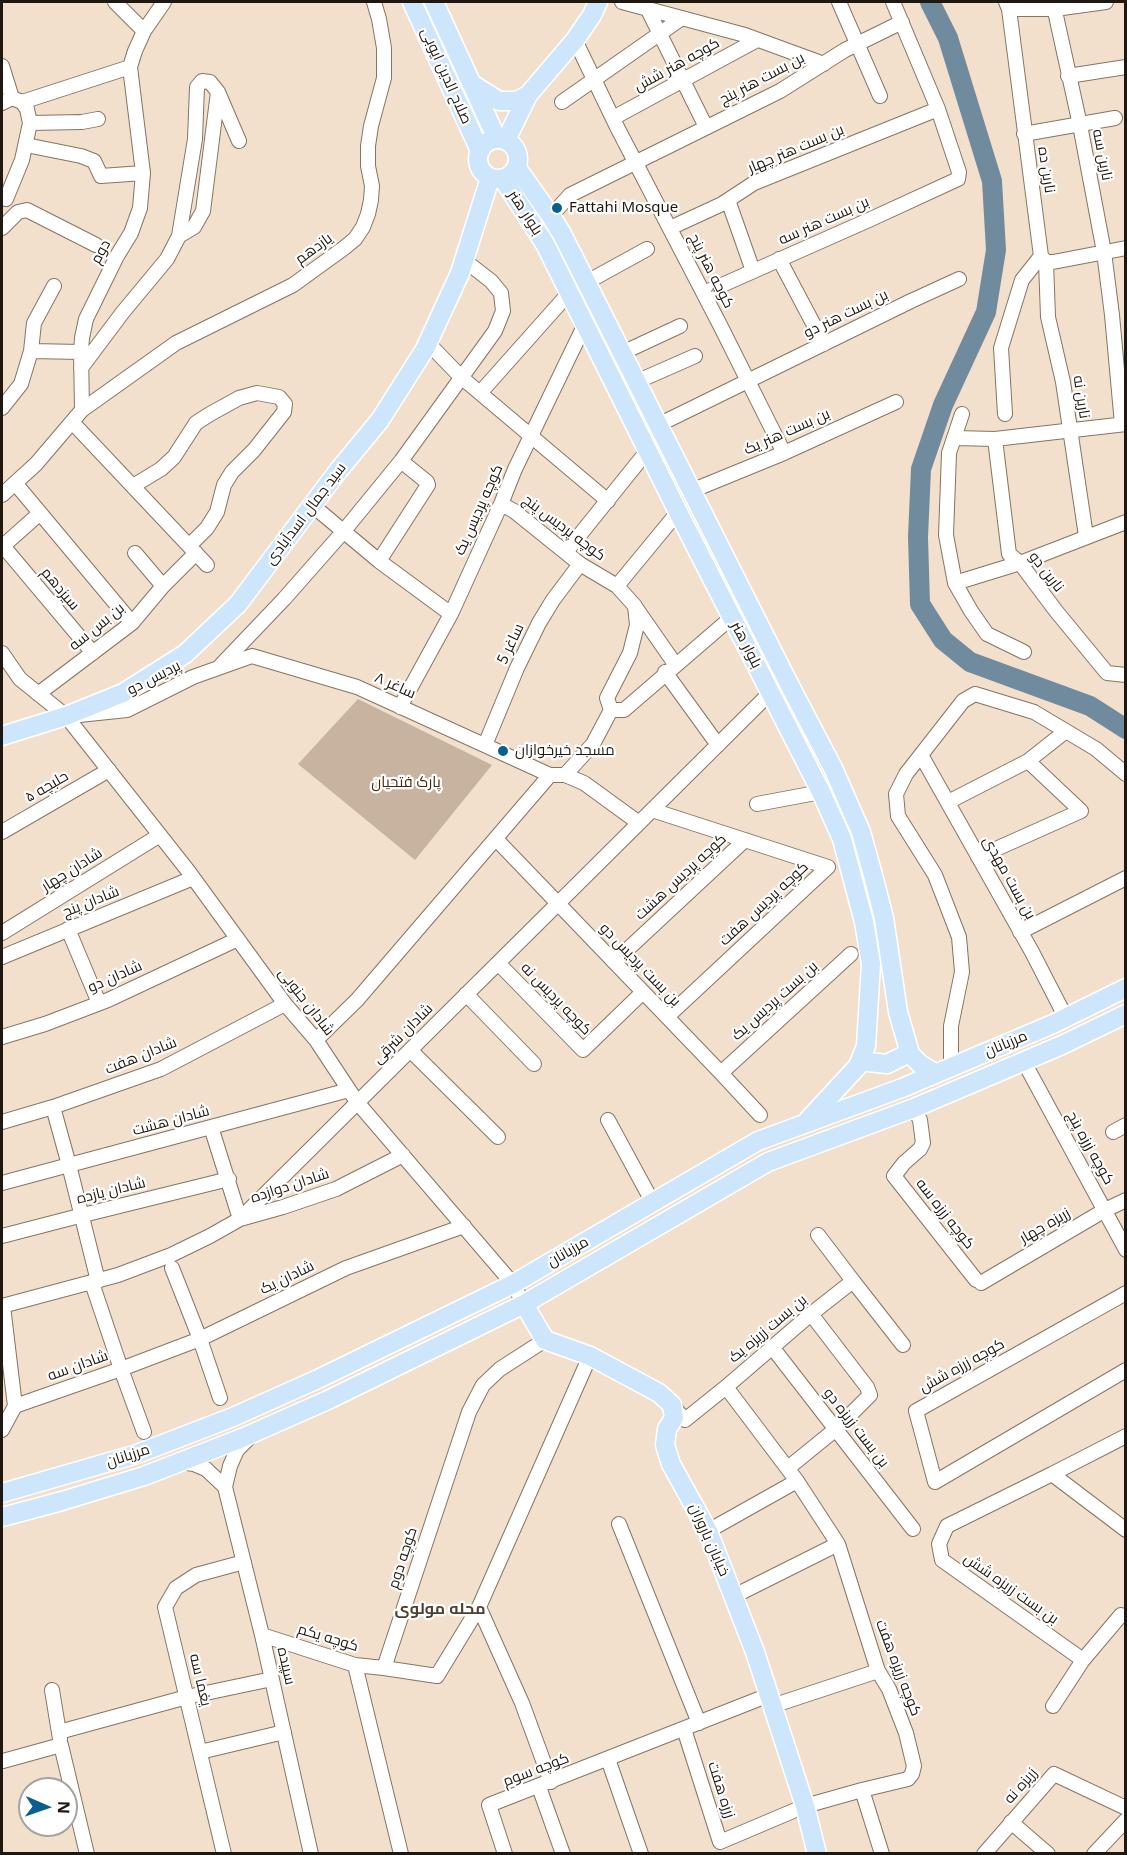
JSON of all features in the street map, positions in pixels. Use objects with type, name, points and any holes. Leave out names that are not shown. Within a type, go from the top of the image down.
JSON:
[{"type":"main road","name":"صلاح الدین ایوبی","points":[[412,2],[480,151]]},
{"type":"main road","points":[[434,2],[471,84],[501,140]]},
{"type":"main road","points":[[501,140],[528,95],[575,40],[598,2]]},
{"type":"main road","points":[[471,84],[499,101],[517,100],[528,95]]},
{"type":"main road","points":[[501,140],[513,145],[518,152],[519,160],[503,175],[484,173],[478,159],[480,151],[489,141],[501,140]]},
{"type":"main road","name":"بلوار هنر","points":[[503,175],[551,216],[833,768],[861,832],[884,918],[898,1012],[910,1054],[920,1065],[943,1071]]},
{"type":"main road","name":"بلوار هنر","points":[[503,175],[540,236],[585,324],[821,792],[842,839],[864,922],[871,964],[866,1046],[858,1066],[805,1124]]},
{"type":"main road","name":"سید جمال اسدآبادی","points":[[2,736],[66,716],[123,693],[185,654],[238,604],[312,505],[380,420],[428,343],[503,175]]},
{"type":"main road","points":[[770,693],[789,684]]},
{"type":"main road","name":"مرزبانان","points":[[2,1493],[137,1454],[233,1417],[318,1379],[513,1284],[758,1141],[943,1071],[1066,1018],[1125,988]]},
{"type":"main road","name":"مرزبانان","points":[[2,1517],[144,1476],[254,1433],[328,1400],[524,1305],[768,1162],[914,1108],[1062,1046],[1125,1014]]},
{"type":"main road","points":[[862,1056],[868,1062],[887,1064],[903,1056],[909,1050]]},
{"type":"main road","points":[[805,1124],[812,1146]]},
{"type":"main road","points":[[524,1305],[545,1340],[590,1356],[659,1393],[672,1404]]},
{"type":"main road","name":"خیابان باروران","points":[[672,1404],[674,1418],[667,1429],[664,1445],[671,1464],[708,1531],[755,1652],[805,1806],[817,1854]]},
{"type":"street","points":[[115,2],[144,31]]},
{"type":"street","name":"دوم","points":[[82,410],[81,352],[86,319],[131,233],[140,208],[144,173],[130,67],[144,31],[164,2]]},
{"type":"street","name":"یازدهم","points":[[82,410],[176,344],[293,285],[355,239],[363,227],[371,200],[368,146],[384,78],[384,48],[374,2]]},
{"type":"street","points":[[622,2],[757,40],[824,64]]},
{"type":"street","points":[[839,2],[880,96]]},
{"type":"street","points":[[893,2],[938,109]]},
{"type":"street","points":[[1008,5],[1106,2]]},
{"type":"street","name":"نارین ده","points":[[1008,5],[1024,134],[1044,259]]},
{"type":"street","name":"نارین سه","points":[[1054,5],[1104,252],[1124,424]]},
{"type":"street","points":[[647,8],[706,127]]},
{"type":"street","points":[[562,102],[682,18]]},
{"type":"street","name":"بن بست هنر پنج","points":[[551,216],[570,195],[780,90],[858,44],[902,22]]},
{"type":"street","name":"کوچه هنر پنج","points":[[575,40],[784,453]]},
{"type":"street","name":"کوچه هنر شش","points":[[613,118],[757,40]]},
{"type":"street","points":[[2,66],[12,101],[27,109],[30,123],[22,160],[6,199]]},
{"type":"street","points":[[12,101],[130,67]]},
{"type":"street","points":[[1068,76],[1125,67]]},
{"type":"street","points":[[81,368],[167,259],[179,236],[195,139],[198,87],[202,81],[210,82],[218,92],[239,141]]},
{"type":"street","points":[[179,236],[194,227],[203,211],[218,92]]},
{"type":"street","name":"بن بست هنر سه","points":[[704,293],[958,179],[959,172],[938,109]]},
{"type":"street","name":"بن بست هنر چهار","points":[[670,228],[728,200],[754,183],[938,109]]},
{"type":"street","points":[[1024,134],[1115,118]]},
{"type":"street","points":[[30,123],[82,122],[98,119]]},
{"type":"street","points":[[26,145],[94,160],[99,175],[144,173]]},
{"type":"street","points":[[728,200],[753,271]]},
{"type":"street","points":[[2,228],[18,213],[27,210],[96,245]]},
{"type":"street","points":[[586,282],[646,249]]},
{"type":"street","points":[[1005,414],[1001,348],[1022,280],[1044,259],[1125,249]]},
{"type":"street","name":"نارین نه","points":[[1044,259],[1048,317],[1063,382],[1086,536]]},
{"type":"street","points":[[219,666],[284,599],[343,532],[401,461],[495,331],[501,318],[503,305],[501,293],[496,285],[464,260]]},
{"type":"street","points":[[779,260],[824,344]]},
{"type":"street","name":"بن بست هنر دو","points":[[658,424],[959,279]]},
{"type":"street","points":[[2,408],[21,384],[31,351],[34,323],[54,286]]},
{"type":"street","points":[[480,393],[568,293]]},
{"type":"street","name":"کوچه پردیس یک","points":[[400,707],[451,614],[515,469],[585,324]]},
{"type":"street","points":[[622,352],[680,326]]},
{"type":"street","points":[[428,343],[461,377],[608,501]]},
{"type":"street","points":[[31,351],[81,352]]},
{"type":"street","points":[[636,382],[695,356]]},
{"type":"street","name":"بن بس سه","points":[[38,694],[132,623],[193,550],[217,512],[224,485],[232,472],[254,450],[284,412],[285,404],[279,398],[257,393],[239,398],[196,423],[174,457],[161,469],[133,486]]},
{"type":"street","name":"بن بست هنر یک","points":[[692,491],[784,453],[896,402]]},
{"type":"street","points":[[2,495],[36,464],[82,410]]},
{"type":"street","points":[[962,414],[949,453],[946,535],[955,583],[987,634],[1024,652]]},
{"type":"street","points":[[72,422],[207,565]]},
{"type":"street","points":[[955,438],[995,440],[1124,424]]},
{"type":"street","name":"نارین دو","points":[[995,440],[1010,554],[1020,562],[1056,611],[1107,673],[1125,675]]},
{"type":"street","points":[[566,552],[648,450]]},
{"type":"street","points":[[380,561],[428,485],[401,461]]},
{"type":"street","points":[[15,483],[132,623]]},
{"type":"street","name":"کوچه پردیس پنج","points":[[501,504],[514,511],[580,564],[617,586],[635,606],[718,745]]},
{"type":"street","points":[[312,505],[343,532],[451,614]]},
{"type":"street","points":[[617,586],[678,512]]},
{"type":"street","points":[[2,547],[40,513]]},
{"type":"street","points":[[955,583],[1020,562],[1125,522]]},
{"type":"street","name":"سیزدهم","points":[[2,547],[93,653]]},
{"type":"street","points":[[135,553],[163,586]]},
{"type":"street","name":"ساغر 5","points":[[485,745],[517,668],[539,623],[580,564]]},
{"type":"street","points":[[565,775],[593,744],[611,711],[607,698],[630,652],[637,625],[635,606]]},
{"type":"street","points":[[611,711],[624,710],[670,668],[732,617]]},
{"type":"street","name":"شادان جنوبی","points":[[2,653],[20,679],[66,716],[193,878],[285,1004],[316,1040],[357,1101],[513,1284],[524,1305]]},
{"type":"street","name":"ساغر ٨","points":[[219,666],[252,656],[357,687],[550,775],[565,775],[584,783],[639,823]]},
{"type":"street","name":"پردیس دو","points":[[66,716],[127,710],[219,666]]},
{"type":"street","name":"شادان شرقی","points":[[2,1306],[95,1282],[171,1255],[240,1219],[770,693]]},
{"type":"street","points":[[943,1071],[962,972],[958,937],[935,874],[898,816],[896,794],[906,774],[963,701],[975,694],[1034,712],[1096,749],[1125,774]]},
{"type":"street","points":[[948,802],[1028,761],[1066,731]]},
{"type":"street","name":"بن بست مهدی","points":[[921,755],[1066,1018]]},
{"type":"street","points":[[978,857],[1081,811],[1028,761]]},
{"type":"street","name":"حلبچه ۵","points":[[4,826],[109,770]]},
{"type":"street","points":[[316,1040],[357,1000],[550,775]]},
{"type":"street","points":[[757,804],[821,792]]},
{"type":"street","name":"کوچه پردیس هفت","points":[[652,810],[828,867],[667,1017]]},
{"type":"street","name":"شادان چهار","points":[[2,933],[160,836]]},
{"type":"street","name":"بن بست پردیس دو","points":[[496,839],[760,1115]]},
{"type":"street","name":"کوچه پردیس هشت","points":[[614,962],[745,840]]},
{"type":"street","name":"شادان پنج","points":[[2,957],[193,878]]},
{"type":"street","points":[[1020,932],[1125,878]]},
{"type":"street","points":[[68,929],[99,1003]]},
{"type":"street","name":"شادان دو","points":[[2,1037],[45,1024],[99,1003],[238,939]]},
{"type":"street","name":"بن بست پردیس یک","points":[[721,1073],[851,954]]},
{"type":"street","name":"کوچه پردیس نه","points":[[498,963],[583,1050],[643,992]]},
{"type":"street","points":[[466,994],[534,1064]]},
{"type":"street","name":"شادان هفت","points":[[2,1122],[53,1107],[161,1069],[285,1004]]},
{"type":"street","points":[[410,1050],[498,1137]]},
{"type":"street","name":"کوچه زرزه پنج","points":[[1024,1062],[1125,1250]]},
{"type":"street","name":"شادان هشت","points":[[2,1183],[349,1090]]},
{"type":"street","points":[[53,1107],[82,1215],[95,1282],[121,1369],[200,1340]]},
{"type":"street","name":"کوچه زرزه سه","points":[[914,1108],[920,1120],[923,1143],[894,1176],[979,1281]]},
{"type":"street","points":[[608,1120],[653,1203]]},
{"type":"street","points":[[1113,1132],[1125,1125]]},
{"type":"street","name":"شادان دوازده","points":[[212,1127],[240,1219],[336,1189],[403,1155]]},
{"type":"street","name":"شادان یازده","points":[[2,1236],[228,1179]]},
{"type":"street","name":"زریزه چهار","points":[[979,1281],[1125,1200]]},
{"type":"street","name":"شادان یک","points":[[200,1340],[346,1268],[464,1226]]},
{"type":"street","points":[[818,1234],[903,1345]]},
{"type":"street","points":[[171,1268],[220,1398]]},
{"type":"street","name":"بن بست زریزه یک","points":[[672,1404],[685,1420],[853,1281]]},
{"type":"street","name":"کوچه زرزه شش","points":[[1125,1293],[916,1411],[935,1482],[1125,1370]]},
{"type":"street","points":[[2,1306],[15,1406],[2,1430]]},
{"type":"street","points":[[788,1468],[836,1429],[870,1395],[867,1387],[811,1314]]},
{"type":"street","name":"کوچه دوم","points":[[384,1668],[469,1412],[483,1386],[500,1369],[545,1340]]},
{"type":"street","name":"بن بست زریزه دو","points":[[772,1347],[913,1529]]},
{"type":"street","points":[[384,1668],[437,1676],[479,1608],[590,1356]]},
{"type":"street","name":"شادان سه","points":[[15,1406],[121,1369],[144,1432]]},
{"type":"street","points":[[726,1387],[788,1468],[838,1544],[734,1596]]},
{"type":"street","points":[[225,1487],[237,1450],[254,1433]]},
{"type":"street","name":"بن بست زریزه شش","points":[[1083,1660],[942,1560],[939,1544],[947,1526],[1124,1438]]},
{"type":"street","points":[[181,1462],[206,1469],[225,1487]]},
{"type":"street","points":[[1052,1474],[1125,1530]]},
{"type":"street","points":[[708,1531],[797,1481]]},
{"type":"street","name":"سپیده","points":[[225,1487],[262,1635],[311,1854]]},
{"type":"street","points":[[619,1524],[699,1723]]},
{"type":"street","name":"کوچه زریزه هفت","points":[[805,1806],[908,1779],[914,1766],[906,1733],[889,1689],[878,1671],[838,1544]]},
{"type":"street","name":"یغما سه","points":[[224,1854],[165,1607],[176,1588],[196,1575],[244,1562]]},
{"type":"street","points":[[479,1608],[522,1703],[563,1854]]},
{"type":"street","points":[[1053,1706],[1083,1660],[1124,1614]]},
{"type":"street","name":"کوچه یکم","points":[[262,1635],[356,1665],[384,1668]]},
{"type":"street","points":[[356,1665],[401,1854]]},
{"type":"street","name":"کوچه سوم","points":[[505,1854],[489,1805],[699,1723],[878,1671]]},
{"type":"street","points":[[3,1761],[60,1738],[187,1697],[272,1679]]},
{"type":"street","points":[[52,1690],[60,1738],[87,1854]]},
{"type":"street","name":"زرزه هفت","points":[[684,1729],[720,1842],[805,1806]]},
{"type":"street","points":[[200,1752],[284,1732]]},
{"type":"street","points":[[608,1759],[642,1854]]},
{"type":"street","name":"زریزه نه","points":[[984,1854],[1054,1773],[1125,1808]]},
{"type":"street","points":[[862,1790],[882,1854]]},
{"type":"street","points":[[1094,1854],[1125,1820]]},
{"type":"street","points":[[1011,1822],[1048,1854]]},
{"type":"green space","name":"پارک فتحیان","points":[[358,699],[492,765],[415,860],[298,764]]},
{"type":"waterway","points":[[930,2],[948,38],[992,181],[996,250],[986,312],[943,405],[921,469],[918,537],[920,604],[943,640],[970,662],[1090,706],[1126,729]]},
{"type":"place","name":"Fattahi Mosque","points":[[557,208]]},
{"type":"place","name":"مسجد خیرخوازان","points":[[503,751]]},
{"type":"district","name":"محله مولوی","points":[[440,1609]]}]
